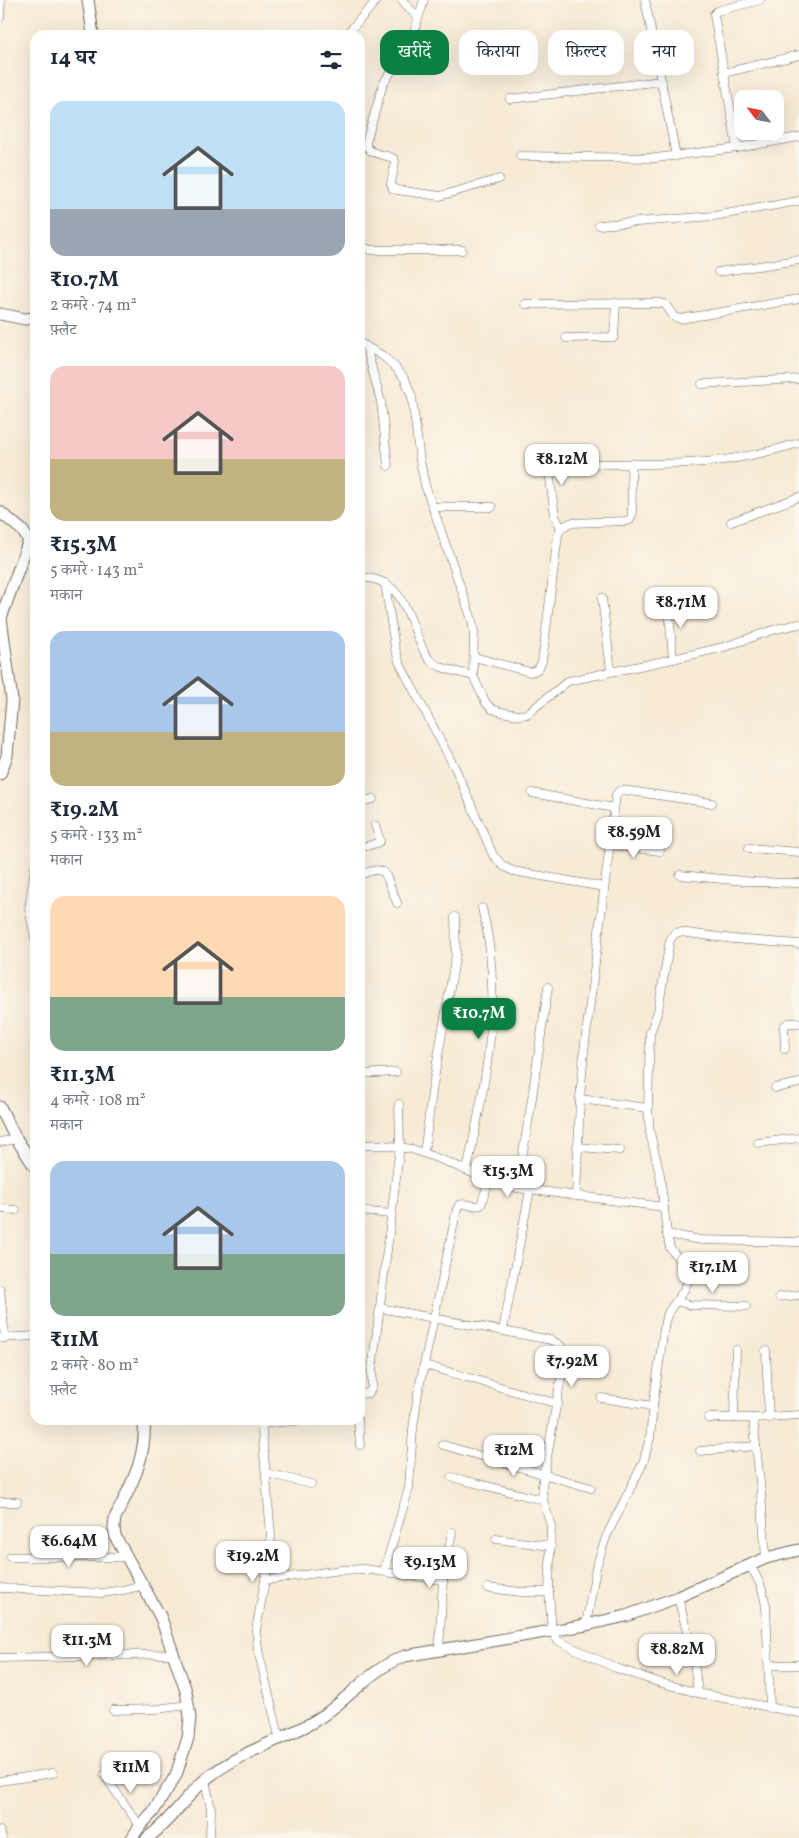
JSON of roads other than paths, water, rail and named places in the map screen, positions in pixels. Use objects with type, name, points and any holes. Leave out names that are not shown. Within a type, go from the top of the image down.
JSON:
[{"type":"street","points":[[0,17],[1,0]]},
{"type":"street","points":[[88,0],[92,30]]},
{"type":"street","points":[[350,30],[377,0]]},
{"type":"street","points":[[402,0],[418,18]]},
{"type":"street","points":[[424,0],[412,41],[383,84],[366,143],[367,147],[371,151],[391,156],[394,159],[391,184],[397,190],[440,196],[499,179]]},
{"type":"street","points":[[645,0],[676,156]]},
{"type":"street","points":[[737,148],[715,12],[760,0]]},
{"type":"street","points":[[724,73],[799,55]]},
{"type":"street","points":[[510,99],[662,81]]},
{"type":"street","points":[[520,156],[655,158],[737,148],[799,137]]},
{"type":"street","points":[[599,225],[714,216],[799,202]]},
{"type":"street","points":[[365,248],[370,250],[462,250]]},
{"type":"street","points":[[718,272],[799,260]]},
{"type":"street","points":[[525,304],[660,303],[665,304],[674,318],[680,319],[799,299]]},
{"type":"street","points":[[566,338],[614,338],[616,303]]},
{"type":"street","points":[[0,314],[30,318]]},
{"type":"street","points":[[365,345],[384,356],[396,368],[405,379],[412,397],[420,461],[433,507],[472,620],[474,633],[473,676],[486,703],[492,708],[501,712],[518,715],[528,714],[568,681],[724,647],[776,629],[799,624]]},
{"type":"street","points":[[365,351],[380,402],[388,466]]},
{"type":"street","points":[[702,384],[799,379]]},
{"type":"street","points":[[578,464],[717,461],[747,456],[799,443]]},
{"type":"street","points":[[546,449],[555,516],[561,528]]},
{"type":"street","points":[[474,657],[530,672],[535,672],[539,668],[543,653],[556,542],[561,528],[570,523],[630,520],[632,515],[631,463]]},
{"type":"street","points":[[731,522],[799,497]]},
{"type":"street","points":[[433,507],[492,507]]},
{"type":"street","points":[[0,512],[22,530],[30,540]]},
{"type":"street","points":[[0,774],[12,700],[1,618],[30,547]]},
{"type":"street","points":[[365,578],[385,583],[399,596],[423,651],[430,659],[438,665],[473,676]]},
{"type":"street","points":[[385,583],[395,648],[400,664],[456,770],[493,855],[503,866],[513,871],[604,887]]},
{"type":"street","points":[[602,598],[611,671]]},
{"type":"street","points":[[668,600],[673,659]]},
{"type":"street","points":[[576,1196],[580,1099],[589,1003],[616,795],[619,791],[623,790],[712,803]]},
{"type":"street","points":[[532,793],[614,808]]},
{"type":"street","points":[[365,801],[373,799]]},
{"type":"street","points":[[365,847],[377,843],[380,840],[375,824]]},
{"type":"street","points":[[610,845],[660,851]]},
{"type":"street","points":[[749,848],[799,852]]},
{"type":"street","points":[[365,873],[374,870],[386,873],[397,903]]},
{"type":"street","points":[[680,875],[755,882],[799,883]]},
{"type":"street","points":[[468,1170],[491,1040],[492,968],[488,932],[482,908]]},
{"type":"street","points":[[424,1153],[434,1076],[456,954],[456,917]]},
{"type":"street","points":[[586,1625],[591,1593],[606,1538],[617,1512],[643,1463],[650,1438],[665,1321],[669,1311],[688,1281],[686,1270],[670,1248],[660,1175],[650,1133],[648,1108],[650,1033],[658,1011],[672,936],[680,932],[733,939],[799,944]]},
{"type":"street","points":[[517,1188],[548,988]]},
{"type":"street","points":[[784,1049],[784,1026],[788,1023],[799,1023]]},
{"type":"street","points":[[365,1074],[396,1072]]},
{"type":"street","points":[[775,1088],[799,1083]]},
{"type":"street","points":[[580,1099],[648,1108]]},
{"type":"street","points":[[365,1393],[369,1393],[372,1387],[372,1370],[400,1146],[399,1104]]},
{"type":"street","points":[[0,1107],[30,1159]]},
{"type":"street","points":[[758,1143],[799,1138]]},
{"type":"street","points":[[0,1142],[17,1139]]},
{"type":"street","points":[[365,1145],[400,1146],[424,1153],[489,1180],[517,1188],[664,1207]]},
{"type":"street","points":[[577,1146],[620,1150]]},
{"type":"street","points":[[384,1571],[409,1488],[413,1428],[418,1393],[457,1210],[459,1205],[463,1203],[477,1207],[481,1205],[489,1180]]},
{"type":"street","points":[[503,1330],[530,1190]]},
{"type":"street","points":[[0,1210],[16,1210]]},
{"type":"street","points":[[365,1211],[392,1214]]},
{"type":"street","points":[[667,1234],[702,1240],[799,1242]]},
{"type":"street","points":[[0,1289],[3,1338],[30,1336]]},
{"type":"street","points":[[779,1297],[799,1295]]},
{"type":"street","points":[[676,1301],[690,1306],[746,1306]]},
{"type":"street","points":[[380,1308],[551,1340],[559,1343],[564,1349],[565,1355],[558,1404],[542,1486],[543,1500],[551,1526],[549,1592],[554,1637],[563,1644],[616,1668],[658,1682],[698,1693],[799,1713]]},
{"type":"street","points":[[734,1418],[736,1350]]},
{"type":"street","points":[[766,1351],[769,1418]]},
{"type":"street","points":[[425,1365],[558,1404]]},
{"type":"street","points":[[601,1398],[653,1406]]},
{"type":"street","points":[[708,1418],[769,1418],[799,1415]]},
{"type":"street","points":[[753,1418],[766,1558]]},
{"type":"street","points":[[132,1838],[153,1812],[176,1775],[188,1738],[190,1717],[186,1691],[161,1618],[115,1536],[115,1518],[144,1450],[144,1425]]},
{"type":"street","points":[[261,1425],[271,1535],[256,1630],[258,1650],[280,1740]]},
{"type":"street","points":[[358,1425],[360,1445]]},
{"type":"street","points":[[443,1445],[591,1488]]},
{"type":"street","points":[[700,1450],[756,1446]]},
{"type":"street","points":[[266,1473],[311,1484]]},
{"type":"street","points":[[450,1478],[543,1500]]},
{"type":"street","points":[[0,1502],[17,1502]]},
{"type":"street","points":[[439,1650],[442,1580],[452,1532]]},
{"type":"street","points":[[496,1539],[551,1546]]},
{"type":"street","points":[[147,1838],[154,1834],[184,1800],[205,1780],[233,1760],[280,1740],[314,1722],[338,1706],[375,1671],[389,1662],[405,1656],[476,1645],[626,1616],[678,1597],[766,1558],[799,1550]]},
{"type":"street","points":[[10,1557],[128,1557]]},
{"type":"street","points":[[749,1565],[758,1577],[764,1590],[770,1708]]},
{"type":"street","points":[[265,1580],[341,1570],[364,1569],[442,1580]]},
{"type":"street","points":[[0,1588],[102,1592],[144,1585]]},
{"type":"street","points":[[488,1588],[521,1592],[549,1592]]},
{"type":"street","points":[[678,1597],[693,1655],[698,1693]]},
{"type":"street","points":[[0,1658],[173,1654]]},
{"type":"street","points":[[769,1665],[799,1664]]},
{"type":"street","points":[[113,1710],[156,1709],[188,1705]]},
{"type":"street","points":[[0,1781],[52,1773]]},
{"type":"street","points":[[104,1775],[140,1826]]},
{"type":"street","points":[[205,1780],[211,1809],[210,1838]]},
{"type":"street","points":[[0,1831],[2,1838]]}]
